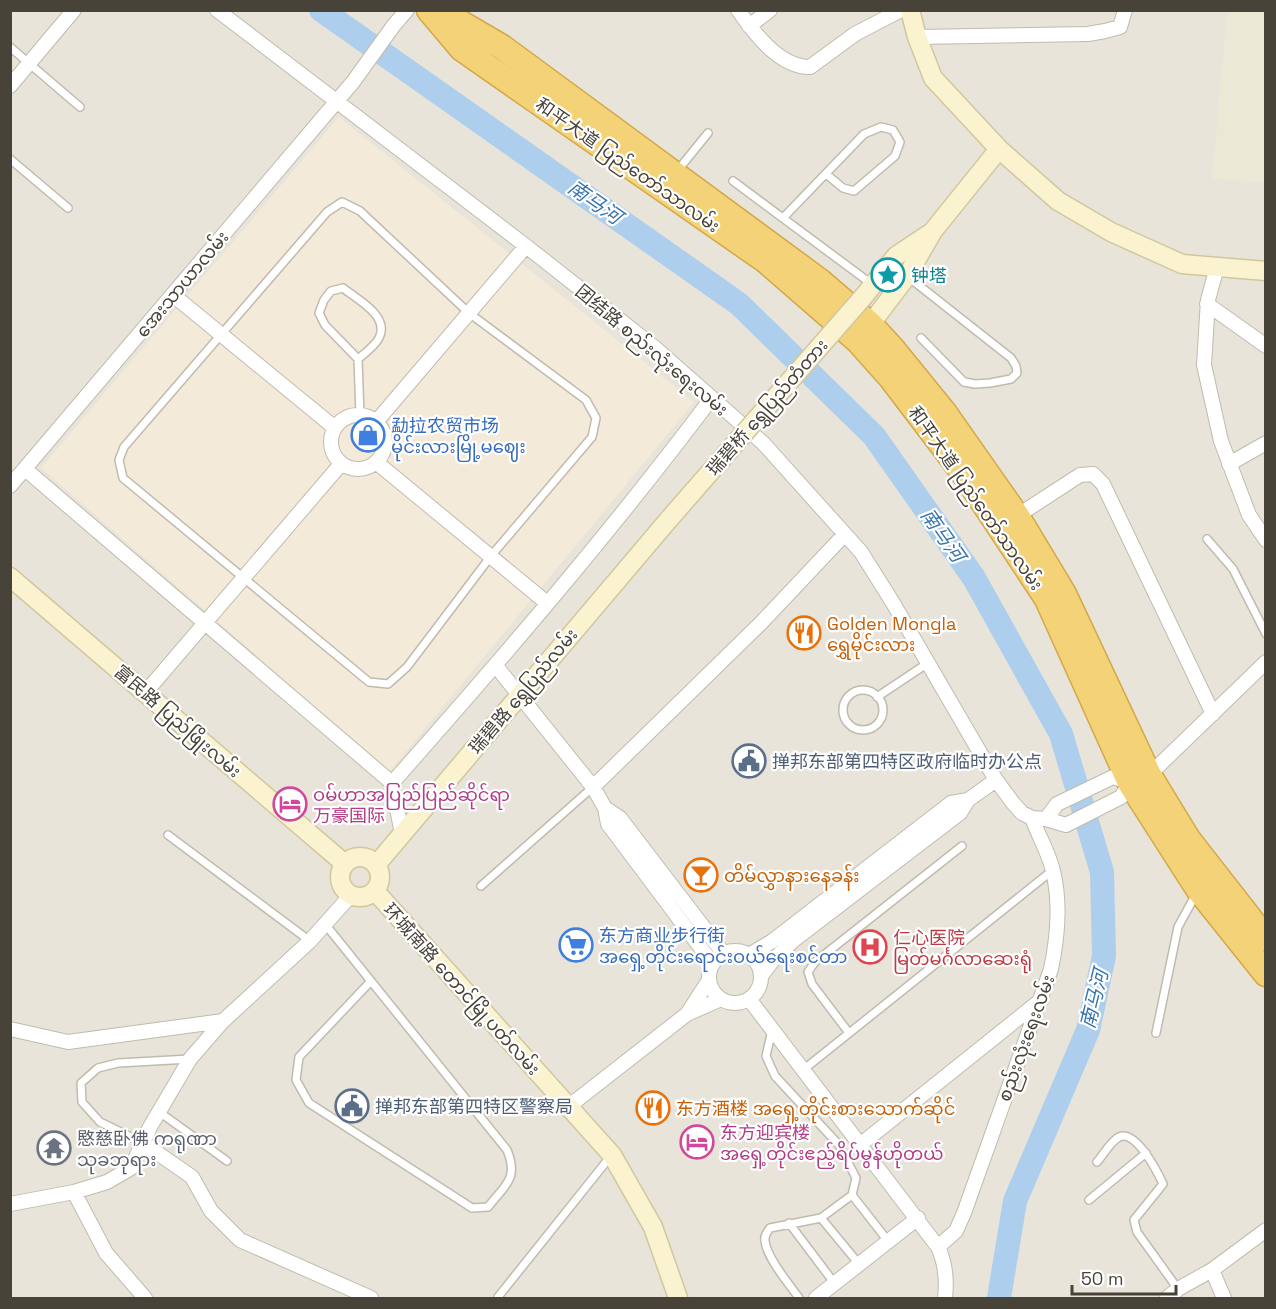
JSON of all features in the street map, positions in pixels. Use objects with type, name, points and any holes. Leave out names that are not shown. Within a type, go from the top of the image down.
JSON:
[{"type":"highway","name":"和平大道 ပြည်တော်သာလမ်း","points":[[429,10],[462,49],[766,261],[864,333],[892,348],[944,412],[1017,516],[1064,594],[1128,783],[1188,839],[1266,939]]},
{"type":"highway","name":"和平大道 ပြည်တော်သာလမ်း","points":[[439,10],[502,47],[820,281],[864,333],[891,378],[967,478],[1047,599],[1128,783],[1198,889],[1266,974]]},
{"type":"street","points":[[10,86],[74,10]]},
{"type":"street","name":"团结路 စည်းလုံးရေးလမ်း","points":[[217,10],[526,246],[654,347],[763,443],[861,552],[996,780],[1022,813],[1032,818]]},
{"type":"street","name":"အေးသာယာလမ်း","points":[[10,486],[353,82],[393,25],[407,10]]},
{"type":"street","points":[[738,10],[749,26],[770,48],[802,67],[810,67],[855,34],[901,10]]},
{"type":"street","points":[[749,26],[770,10]]},
{"type":"street","points":[[910,10],[917,37],[933,78],[999,149],[1058,201],[1111,232],[1182,264],[1266,271]]},
{"type":"street","points":[[917,37],[1053,35],[1105,31],[1120,27],[1125,10]]},
{"type":"street","points":[[864,333],[907,276],[933,231],[999,149]]},
{"type":"street","points":[[868,290],[896,256],[933,231]]},
{"type":"street","points":[[376,422],[526,246]]},
{"type":"street","points":[[1217,267],[1207,304],[1204,365],[1221,441],[1229,464],[1249,515],[1266,540]]},
{"type":"street","name":"瑞碧桥 ရွှေပြည်တံတား","points":[[670,518],[868,290]]},
{"type":"street","points":[[173,295],[335,428]]},
{"type":"street","points":[[1207,304],[1266,346]]},
{"type":"street","points":[[392,783],[496,666],[665,461],[711,399]]},
{"type":"street","points":[[360,415],[376,422],[384,436],[385,445],[376,462],[364,469],[356,470],[341,464],[332,449],[331,440],[335,428],[344,419],[360,415]]},
{"type":"street","points":[[1229,464],[1266,443]]},
{"type":"street","points":[[376,462],[547,603]]},
{"type":"street","points":[[145,693],[341,464]]},
{"type":"street","points":[[25,469],[392,783],[402,834]]},
{"type":"street","points":[[1017,516],[1080,475],[1093,474],[1103,484],[1213,714]]},
{"type":"street","name":"瑞碧路 ရွှေပြည်လမ်း","points":[[376,865],[670,518]]},
{"type":"street","points":[[593,787],[761,623],[845,534]]},
{"type":"street","name":"富民路 ပြည်ဖြိုးလမ်း","points":[[10,577],[345,864]]},
{"type":"street","points":[[1032,818],[1046,819],[1066,825],[1128,783],[1213,714],[1266,662]]},
{"type":"street","points":[[496,666],[593,787],[605,808],[608,824],[713,964]]},
{"type":"street","points":[[761,976],[774,959],[794,940],[960,813],[968,800],[996,780]]},
{"type":"street","points":[[1046,819],[1057,804],[1128,783]]},
{"type":"street","points":[[749,955],[771,942],[951,803],[968,800]]},
{"type":"street","points":[[605,808],[620,818],[724,954]]},
{"type":"street","name":"စည်းလုံးရေးလမ်း","points":[[938,1247],[956,1231],[964,1213],[1051,969],[1058,937],[1059,915],[1053,870],[1032,818]]},
{"type":"street","points":[[360,857],[376,865],[381,881],[375,891],[364,897],[351,895],[346,891],[340,875],[345,864],[360,857]]},
{"type":"street","name":"环城南路 တောင်မြို့ပတ်လမ်း","points":[[375,891],[612,1155],[653,1227],[678,1299]]},
{"type":"street","points":[[13,1206],[107,1182],[131,1168],[158,1111],[190,1059],[224,1021],[310,941],[351,895]]},
{"type":"street","points":[[687,1014],[709,980],[713,964],[724,954],[733,951],[749,955],[759,967],[761,976],[760,985],[749,999],[735,1003],[721,999],[712,989],[709,980]]},
{"type":"street","points":[[568,1107],[687,1014],[721,999]]},
{"type":"street","points":[[749,999],[938,1247],[946,1275],[945,1299]]},
{"type":"street","points":[[860,1145],[1042,999]]},
{"type":"street","points":[[10,1029],[68,1042],[224,1021]]},
{"type":"street","points":[[143,1143],[192,1177],[211,1211],[240,1240],[371,1299]]},
{"type":"street","points":[[74,1192],[106,1253],[145,1299]]},
{"type":"street","points":[[816,1299],[918,1218]]},
{"type":"street","points":[[1167,1299],[1178,1289],[1212,1270],[1266,1230]]},
{"type":"street","points":[[1212,1270],[1224,1299]]},
{"type":"lane","points":[[10,47],[80,107]]},
{"type":"lane","points":[[783,218],[864,134],[881,127],[892,130],[900,142],[895,156],[854,191],[843,188],[826,174]]},
{"type":"lane","points":[[675,175],[708,133]]},
{"type":"lane","points":[[10,159],[68,208]]},
{"type":"lane","points":[[733,181],[783,218],[868,290]]},
{"type":"lane","points":[[342,202],[360,211],[469,312],[586,400],[596,418],[591,437],[490,556],[407,667],[388,684],[369,682],[123,478],[119,460],[124,447],[220,334],[327,212],[342,202]]},
{"type":"lane","points":[[907,276],[1011,358],[1017,373],[1011,380],[975,384],[964,382],[921,338]]},
{"type":"lane","points":[[358,359],[378,340],[383,328],[379,317],[343,288],[331,291],[324,300],[319,314],[325,325],[358,359],[360,415]]},
{"type":"lane","points":[[1207,539],[1233,569],[1266,634]]},
{"type":"lane","points":[[877,697],[928,663]]},
{"type":"lane","points":[[864,690],[877,697],[883,712],[876,726],[861,730],[847,723],[843,716],[843,708],[850,695],[864,690]]},
{"type":"lane","points":[[481,886],[593,787]]},
{"type":"lane","points":[[168,835],[310,941]]},
{"type":"lane","points":[[849,1033],[812,984],[808,972],[815,962],[962,846]]},
{"type":"lane","points":[[803,1070],[1053,870]]},
{"type":"lane","points":[[1156,1033],[1178,927],[1198,889]]},
{"type":"lane","points":[[325,924],[371,981],[507,1150],[513,1164],[512,1176],[488,1207],[472,1208],[309,1103],[296,1080],[299,1057],[371,981]]},
{"type":"lane","points":[[772,1029],[766,1056],[775,1076],[839,1145],[856,1178],[852,1195],[821,1218],[770,1228],[766,1234],[765,1241],[772,1258],[799,1299]]},
{"type":"lane","points":[[143,1143],[100,1122],[82,1102],[81,1083],[98,1068],[118,1063],[190,1059]]},
{"type":"lane","points":[[158,1111],[227,1161]]},
{"type":"lane","points":[[1097,1162],[1118,1137],[1124,1136],[1132,1139],[1146,1153],[1155,1167],[1163,1184],[1134,1220],[1137,1232],[1178,1289]]},
{"type":"lane","points":[[1089,1200],[1146,1153]]},
{"type":"lane","points":[[498,1297],[612,1155]]},
{"type":"lane","points":[[852,1195],[888,1241]]},
{"type":"lane","points":[[821,1218],[859,1264]]},
{"type":"lane","points":[[789,1223],[835,1284]]},
{"type":"shaded area","points":[[11,11],[1265,11],[1265,1298],[11,1298]]},
{"type":"shaded area","points":[[1227,11],[1265,11],[1265,183],[1212,178]]},
{"type":"shaded area","name":"勐拉农贸市场 မိုင်းလားမြို့မဈေး","points":[[339,117],[694,402],[390,771],[41,468]]},
{"type":"waterway","name":"南马河","points":[[321,10],[739,304],[874,436],[974,578],[1061,734],[1102,872],[1104,956],[1088,1030],[1015,1201],[999,1298]]},
{"type":"place","name":"钟塔","points":[[888,275]]},
{"type":"place","name":"勐拉农贸市场 မိုင်းလားမြို့မဈေး","points":[[368,435]]},
{"type":"place","name":"Golden Mongla ရွှေမိုင်းလား","points":[[804,633]]},
{"type":"place","name":"掸邦东部第四特区政府临时办公点","points":[[749,761]]},
{"type":"place","name":"ဝမ်ဟာအပြည်ပြည်ဆိုင်ရာ 万豪国际","points":[[290,804]]},
{"type":"place","name":"တိမ်လွှာနားနေခန်း","points":[[701,875]]},
{"type":"place","name":"东方商业步行街 အရှေ့တိုင်းရောင်းဝယ်ရေးစင်တာ","points":[[576,945]]},
{"type":"place","name":"仁心医院 မြတ်မင်္ဂလာဆေးရုံ","points":[[870,947]]},
{"type":"place","name":"掸邦东部第四特区警察局","points":[[352,1106]]},
{"type":"place","name":"东方酒楼 အရှေ့တိုင်းစားသောက်ဆိုင်","points":[[653,1108]]},
{"type":"place","name":"东方迎宾楼 အရှေ့တိုင်းဧည့်ရိပ်မွန်ဟိုတယ်","points":[[697,1142]]},
{"type":"place","name":"愍慈卧佛 ကရုဏာ သုခဘုရား","points":[[54,1148]]}]
